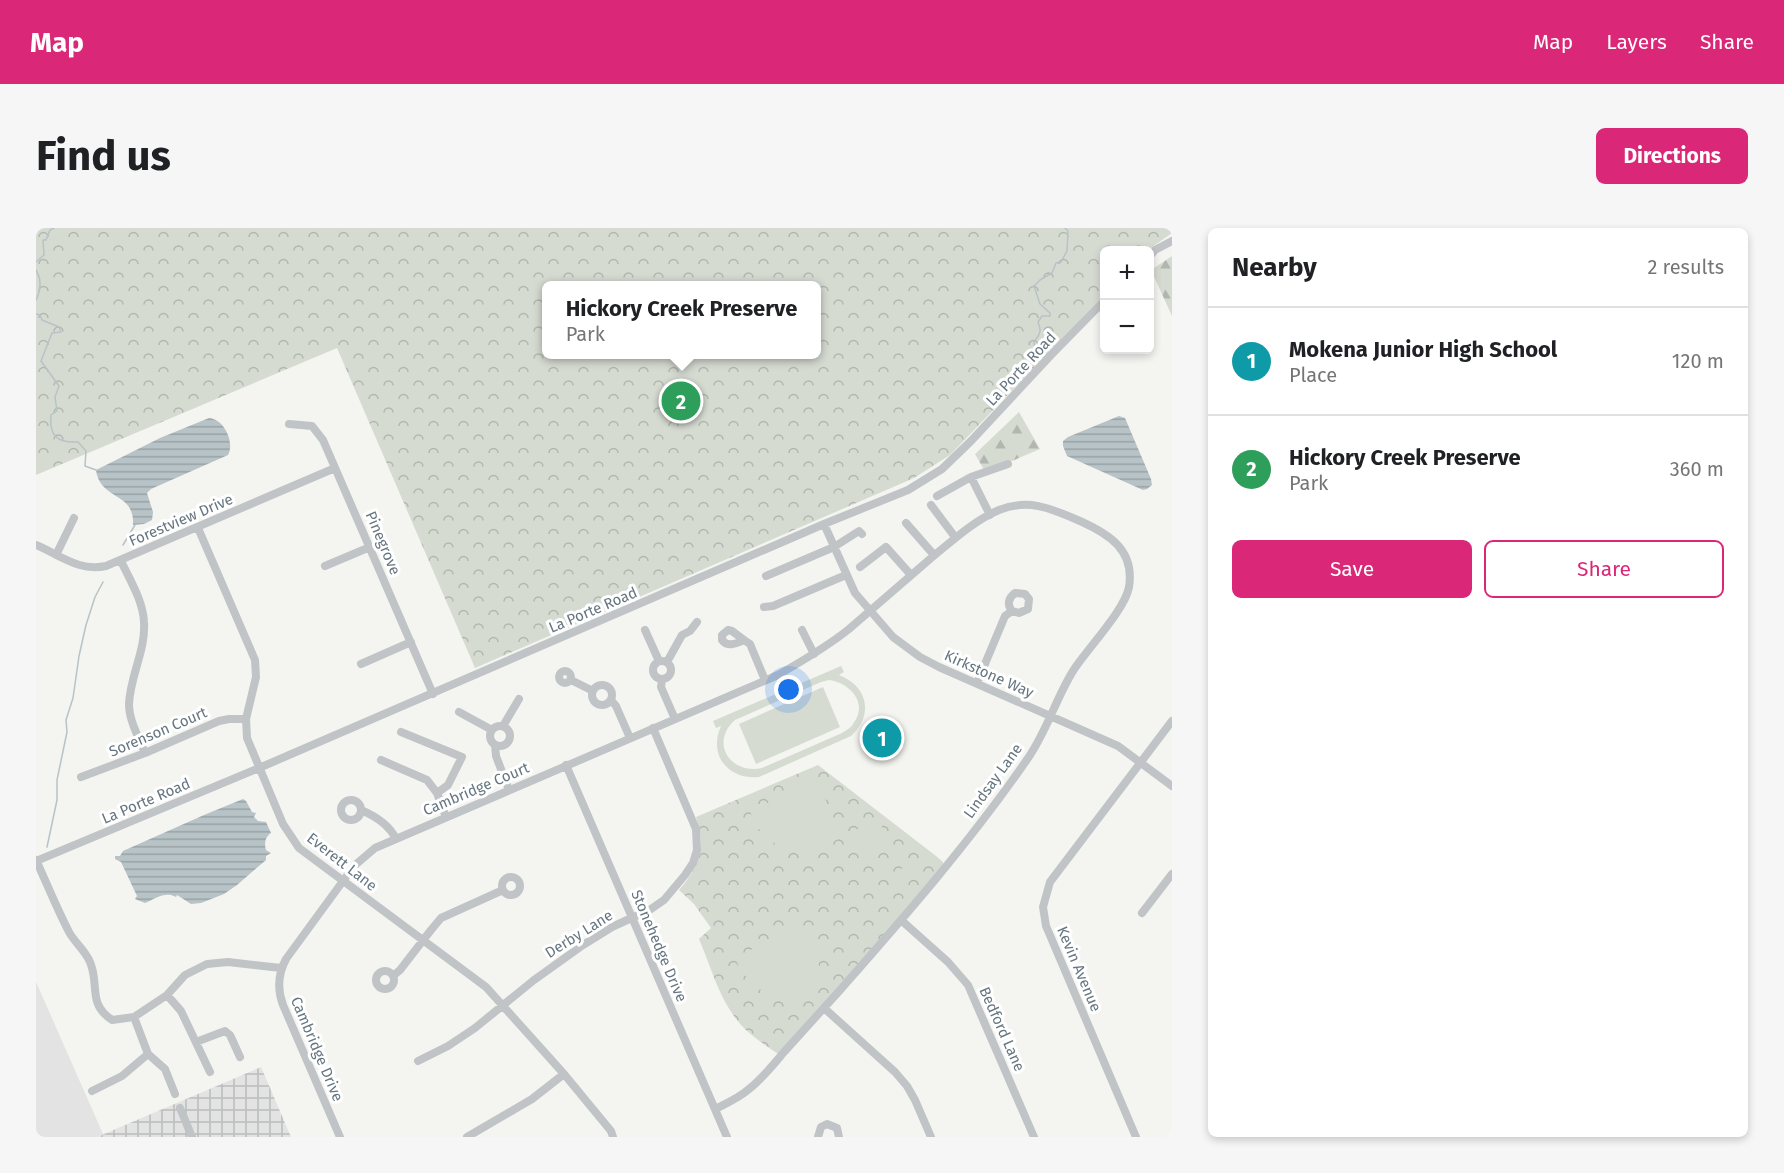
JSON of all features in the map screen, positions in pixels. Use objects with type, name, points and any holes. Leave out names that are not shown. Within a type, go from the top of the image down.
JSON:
[{"type":"street","points":[[1154,251],[1172,241]]},
{"type":"street","name":"La Porte Road","points":[[36,861],[908,490],[942,469],[1100,305]]},
{"type":"street","name":"Pinegrove","points":[[289,424],[312,426],[323,440],[433,693]]},
{"type":"street","points":[[937,496],[971,477],[1008,464]]},
{"type":"street","name":"Forestview Drive","points":[[36,545],[79,566],[91,568],[106,566],[335,468]]},
{"type":"street","points":[[971,477],[990,515]]},
{"type":"street","name":"Lindsay Lane","points":[[715,1109],[752,1088],[955,856],[1027,760],[1068,679],[1124,601],[1130,578],[1127,561],[1115,540],[1103,531],[1035,504],[1018,505],[1000,510],[981,520]]},
{"type":"street","points":[[931,505],[955,537]]},
{"type":"street","points":[[56,555],[74,518]]},
{"type":"street","name":"Cambridge Court","points":[[343,881],[368,853],[396,839],[765,680],[814,654],[870,612],[955,537],[981,520]]},
{"type":"street","name":"Kirkstone Way","points":[[824,524],[855,593],[892,637],[920,657],[1118,746],[1172,786]]},
{"type":"street","points":[[906,524],[934,555]]},
{"type":"street","name":"Everett Lane","points":[[198,528],[255,660],[256,677],[246,719],[248,738],[283,824],[299,848],[473,976],[503,1005],[564,1074],[611,1131],[613,1137]]},
{"type":"street","points":[[766,576],[834,546],[859,531],[862,534]]},
{"type":"street","points":[[325,566],[370,547]]},
{"type":"street","points":[[860,567],[886,547],[911,575]]},
{"type":"street","points":[[122,561],[141,605],[144,619],[143,636],[129,704],[133,723],[145,753]]},
{"type":"street","points":[[764,607],[773,606],[846,575]]},
{"type":"street","points":[[977,683],[1005,616],[1012,611]]},
{"type":"street","points":[[662,680],[653,673],[654,666],[663,662],[682,635],[690,631],[697,622]]},
{"type":"street","points":[[645,630],[663,662],[670,664],[672,671],[669,677],[662,680]]},
{"type":"street","points":[[802,630],[814,654]]},
{"type":"street","points":[[744,640],[750,644],[765,680]]},
{"type":"street","points":[[361,664],[411,642]]},
{"type":"street","points":[[571,680],[593,691]]},
{"type":"street","points":[[662,680],[662,687],[675,719]]},
{"type":"street","points":[[599,686],[607,687],[611,693],[610,700],[605,705],[597,704],[592,698],[593,691],[599,686]]},
{"type":"street","points":[[503,726],[519,699]]},
{"type":"street","points":[[610,700],[616,706],[630,738]]},
{"type":"street","points":[[459,712],[492,730]]},
{"type":"street","name":"Sorenson Court","points":[[81,777],[145,753],[219,721],[229,718],[246,719]]},
{"type":"street","name":"Kevin Avenue","points":[[1136,1137],[1046,926],[1043,908],[1050,882],[1172,721]]},
{"type":"street","points":[[496,726],[503,726],[509,732],[509,740],[503,746],[495,745],[490,740],[492,730],[496,726]]},
{"type":"street","name":"Derby Lane","points":[[418,1061],[467,1034],[534,980],[583,945],[612,927],[651,909],[670,893],[689,869],[697,850],[694,825],[653,728]]},
{"type":"street","points":[[401,732],[462,758],[448,785],[437,793]]},
{"type":"street","points":[[495,745],[496,756],[509,790]]},
{"type":"street","points":[[381,760],[427,780],[437,793],[446,817]]},
{"type":"street","name":"Stonehedge Drive","points":[[566,765],[727,1137]]},
{"type":"street","points":[[361,810],[374,816],[389,828],[396,839]]},
{"type":"street","points":[[36,861],[70,934],[85,951],[94,974],[96,1003],[112,1020],[134,1017],[167,994],[185,975],[207,964],[228,962],[281,968],[343,881]]},
{"type":"street","points":[[1142,913],[1172,874]]},
{"type":"street","points":[[393,976],[441,918],[503,890]]},
{"type":"street","name":"Bedford Lane","points":[[901,920],[948,962],[968,985],[1034,1137]]},
{"type":"street","name":"Cambridge Drive","points":[[281,968],[280,996],[340,1137]]},
{"type":"street","points":[[167,994],[181,1011],[210,1072]]},
{"type":"street","points":[[824,1008],[895,1072],[907,1086],[931,1137]]},
{"type":"street","points":[[134,1017],[148,1054],[165,1069],[175,1094]]},
{"type":"street","points":[[196,1042],[225,1031],[230,1035],[240,1057]]},
{"type":"street","points":[[92,1091],[122,1076],[148,1054]]},
{"type":"street","points":[[467,1137],[532,1099],[564,1074]]},
{"type":"street","points":[[180,1108],[192,1137]]},
{"type":"street","points":[[818,1137],[821,1128],[827,1124],[837,1128],[839,1137]]},
{"type":"shaded area","points":[[1119,416],[1125,418],[1151,479],[1152,485],[1147,489],[1143,490],[1067,456],[1063,446],[1063,441],[1068,437]]},
{"type":"shaded area","points":[[209,418],[219,422],[227,432],[230,444],[228,455],[151,489],[147,493],[153,512],[152,520],[144,524],[133,525],[129,506],[104,487],[96,470],[160,438]]},
{"type":"shaded area","points":[[243,799],[252,812],[256,813],[254,817],[258,821],[266,822],[271,833],[265,841],[266,850],[271,853],[266,856],[266,860],[224,894],[201,903],[191,904],[177,895],[176,897],[164,895],[145,903],[135,899],[137,896],[121,862],[115,859],[115,856],[120,856],[123,851]]},
{"type":"shaded area","points":[[36,982],[103,1134],[97,1137],[36,1137]]},
{"type":"shaded area","points":[[261,1067],[291,1137],[97,1137]]},
{"type":"green space","points":[[36,228],[1172,228],[1172,233],[1154,246],[1100,246],[1100,299],[950,455],[914,478],[475,668],[337,348],[36,475]]},
{"type":"green space","points":[[1172,256],[1172,316],[1154,277],[1154,268]]},
{"type":"green space","points":[[1019,412],[1040,449],[984,470],[975,454]]},
{"type":"green space","points":[[841,666],[844,672],[839,675],[849,680],[862,694],[865,710],[863,719],[851,736],[759,777],[738,774],[724,764],[717,747],[721,726],[716,728],[713,721]],"holes":[[[829,680],[837,682],[855,695],[859,709],[852,725],[842,733],[762,768],[741,767],[727,755],[724,738],[727,729],[735,720],[821,682]]]},
{"type":"green space","points":[[823,687],[840,727],[756,764],[739,724]]},
{"type":"green space","points":[[818,765],[936,856],[943,864],[917,898],[778,1054],[745,1029],[727,1006],[699,939],[711,928],[694,904],[679,890],[692,873],[699,856],[701,838],[696,817]]},
{"type":"green space","points":[[810,780],[819,783],[841,838],[807,849],[781,847],[770,840],[752,822],[751,812]]},
{"type":"green space","points":[[879,820],[889,844],[864,855],[853,831]]},
{"type":"green space","points":[[906,864],[916,873],[899,892],[891,885],[891,880]]},
{"type":"green space","points":[[796,927],[806,930],[826,985],[801,995],[783,997],[766,993],[738,968],[737,957]]},
{"type":"waterway","points":[[36,262],[44,255],[43,240],[46,240],[50,230],[54,228]]},
{"type":"waterway","points":[[1035,352],[1034,342],[1040,330],[1038,322],[1042,316],[1050,316],[1050,313],[1040,304],[1034,286],[1052,273],[1056,263],[1061,262],[1067,251],[1068,231],[1065,228]]},
{"type":"waterway","points":[[36,270],[40,285],[36,300]]},
{"type":"waterway","points":[[36,314],[40,315],[42,320],[59,327],[61,332],[52,333],[41,361],[59,386],[55,397],[57,411],[51,415],[51,428],[56,437],[65,441],[78,442],[86,451],[85,466],[96,470]]},
{"type":"waterway","points":[[123,545],[135,525]]},
{"type":"waterway","points":[[47,847],[57,800],[57,780],[67,732],[66,720],[73,698],[79,656],[95,597],[103,582]]},
{"type":"place","name":"Hickory Creek Preserve","points":[[681,401]]},
{"type":"place","name":"Mokena Junior High School","points":[[882,738]]}]
